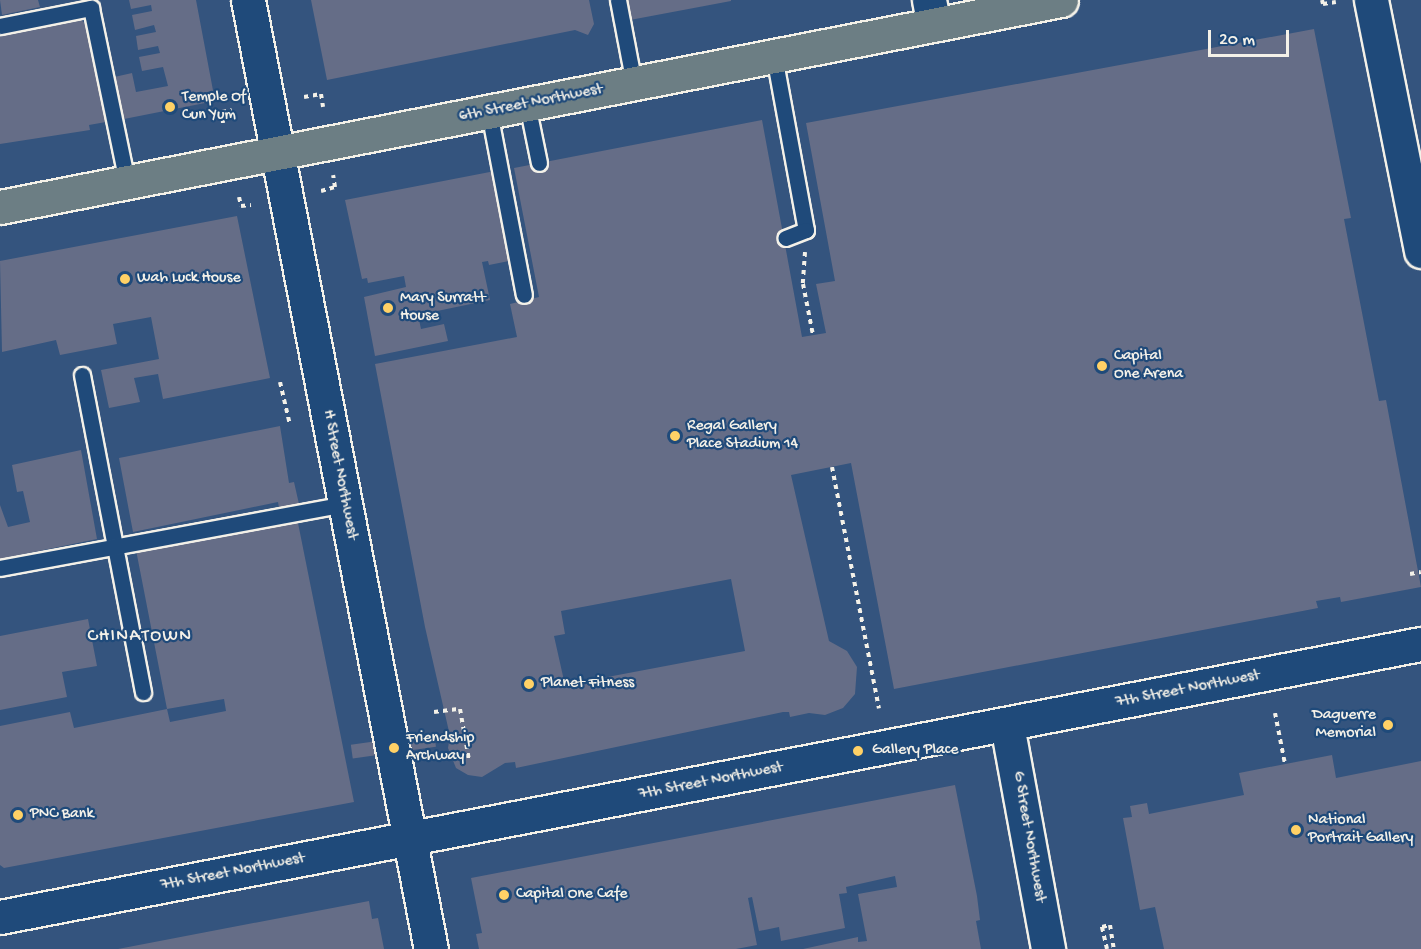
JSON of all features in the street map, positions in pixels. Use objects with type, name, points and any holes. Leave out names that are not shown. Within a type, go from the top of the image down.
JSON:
[{"type":"highway","name":"6th Street Northwest","points":[[0,207],[774,56],[932,12],[1061,0]]},
{"type":"main road","name":"H Street Northwest","points":[[248,0],[431,949]]},
{"type":"main road","points":[[1371,0],[1421,251]]},
{"type":"main road","name":"7th Street Northwest","points":[[0,917],[1421,644]]},
{"type":"main road","name":"G Street Northwest","points":[[1007,725],[1048,949]]},
{"type":"lane","points":[[618,0],[634,84]]},
{"type":"lane","points":[[0,26],[91,4],[127,182]]},
{"type":"lane","points":[[774,56],[807,230],[785,238]]},
{"type":"lane","points":[[526,104],[539,163]]},
{"type":"lane","points":[[489,112],[524,295]]},
{"type":"lane","points":[[82,375],[143,692]]},
{"type":"lane","points":[[0,568],[345,504]]},
{"type":"path","points":[[1322,0],[1323,4],[1336,2]]},
{"type":"path","points":[[304,97],[321,94],[323,107]]},
{"type":"path","points":[[223,123],[222,111],[232,110]]},
{"type":"path","points":[[321,191],[335,187],[333,175]]},
{"type":"path","points":[[239,197],[241,206],[250,205]]},
{"type":"path","points":[[807,230],[803,284],[813,335]]},
{"type":"path","points":[[280,382],[290,425]]},
{"type":"path","points":[[832,467],[879,708]]},
{"type":"path","points":[[1410,574],[1421,572]]},
{"type":"path","points":[[434,712],[460,709],[469,760]]},
{"type":"path","points":[[1275,713],[1285,764]]},
{"type":"path","points":[[1107,949],[1102,927],[1110,925],[1114,949]]},
{"type":"building","points":[[0,0],[38,0],[40,7],[2,15]]},
{"type":"building","points":[[129,0],[196,0],[215,101],[119,120],[110,78],[132,73],[136,92],[168,86],[163,67],[142,71],[139,57],[160,53],[158,46],[138,50],[136,36],[156,32],[154,25],[135,30],[132,15],[152,11],[151,5],[131,9]]},
{"type":"building","points":[[311,0],[589,0],[594,24],[588,35],[575,30],[327,80]]},
{"type":"building","points":[[626,0],[731,0],[731,1],[630,20]]},
{"type":"building","points":[[80,19],[87,25],[106,122],[89,125],[90,130],[0,144],[0,35]]},
{"type":"building","points":[[1314,29],[1351,218],[1344,219],[1379,401],[1386,400],[1421,587],[1341,602],[1340,597],[1316,601],[1318,608],[894,689],[851,463],[791,475],[829,641],[847,651],[857,667],[855,694],[843,708],[825,715],[809,713],[790,717],[789,712],[783,712],[516,768],[515,762],[505,763],[482,777],[468,775],[456,768],[448,748],[450,736],[425,627],[375,364],[517,337],[510,304],[539,297],[514,168],[762,120],[802,337],[826,333],[816,284],[835,281],[806,123]],"holes":[[[731,579],[745,651],[565,685],[554,636],[565,634],[561,611]]]},
{"type":"building","points":[[495,171],[509,261],[489,265],[488,261],[482,262],[490,300],[418,315],[421,329],[444,324],[448,341],[375,356],[364,297],[406,287],[404,276],[368,283],[367,278],[362,279],[345,200]]},
{"type":"building","name":"Wah Luck House","points":[[237,216],[270,378],[163,399],[158,374],[134,378],[140,402],[109,408],[101,370],[159,359],[151,317],[113,324],[117,344],[60,355],[56,340],[2,352],[0,261]]},
{"type":"building","points":[[280,426],[289,483],[294,482],[299,504],[279,508],[278,502],[133,532],[119,458]]},
{"type":"building","points":[[81,450],[97,539],[0,559],[0,505],[8,527],[30,522],[23,491],[17,492],[12,465]]},
{"type":"building","points":[[297,518],[354,802],[4,868],[0,865],[0,726],[70,712],[74,728],[167,709],[136,550]],"holes":[[[224,699],[226,711],[170,722],[167,709]]]},
{"type":"building","points":[[88,619],[97,666],[62,672],[67,697],[0,710],[0,636]]},
{"type":"building","name":"Friendship Archway","points":[[434,733],[436,747],[353,759],[351,745]]},
{"type":"building","points":[[1332,755],[1336,778],[1421,761],[1421,949],[1164,949],[1155,907],[1140,910],[1123,818],[1132,817],[1130,806],[1147,803],[1149,814],[1244,795],[1239,773]]},
{"type":"building","points":[[955,785],[977,896],[980,920],[976,921],[981,949],[803,949],[858,937],[858,942],[867,941],[858,894],[897,887],[895,876],[846,887],[847,893],[839,894],[845,928],[781,941],[779,927],[759,931],[752,897],[748,898],[757,945],[736,949],[479,949],[476,934],[482,933],[471,878]]},
{"type":"building","points":[[369,901],[372,919],[378,918],[384,949],[118,949]]},
{"type":"place","name":"Temple Of Cun Yum","points":[[170,107]]},
{"type":"place","name":"Wah Luck House","points":[[125,279]]},
{"type":"place","name":"Mary Surratt House","points":[[388,308]]},
{"type":"place","name":"Capital One Arena","points":[[1102,366]]},
{"type":"place","name":"Regal Gallery Place Stadium 14","points":[[675,436]]},
{"type":"place","name":"Planet Fitness","points":[[529,684]]},
{"type":"place","name":"Daguerre Memorial","points":[[1388,725]]},
{"type":"place","name":"Friendship Archway","points":[[394,748]]},
{"type":"place","name":"Gallery Place","points":[[858,751]]},
{"type":"place","name":"PNC Bank","points":[[18,815]]},
{"type":"place","name":"National Portrait Gallery","points":[[1296,830]]},
{"type":"place","name":"Capital One Cafe","points":[[504,895]]},
{"type":"district","name":"CHINATOWN","points":[[140,637]]}]
